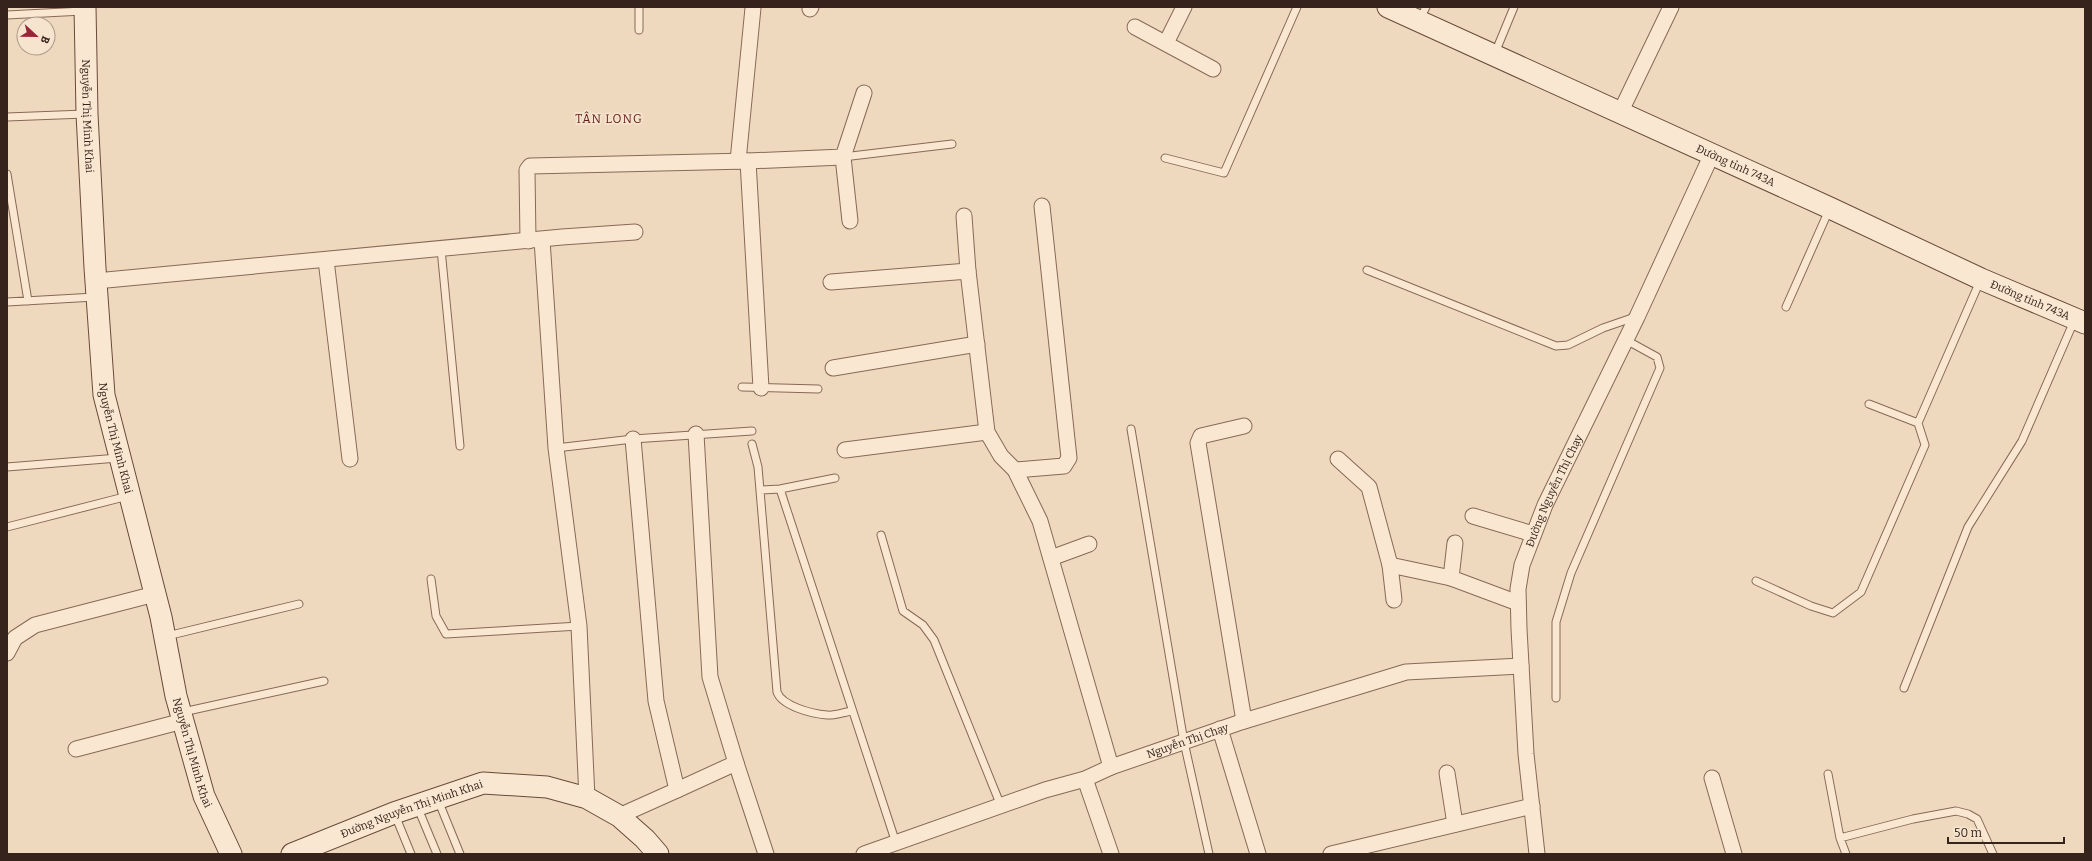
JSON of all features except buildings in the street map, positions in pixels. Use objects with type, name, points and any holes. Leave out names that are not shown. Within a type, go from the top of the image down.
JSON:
[{"type":"main road","name":"Đường tỉnh 743A","points":[[1388,7],[1422,14],[1493,56],[1712,154],[1981,279],[2080,321]]},
{"type":"main road","name":"Nguyễn Thị Minh Khai","points":[[85,9],[87,114],[96,289],[104,395],[155,594],[182,717],[204,796],[231,854]]},
{"type":"main road","name":"Đường Nguyễn Thị Minh Khai","points":[[296,853],[394,813],[483,783],[547,787],[587,798],[619,816],[645,839],[658,854]]},
{"type":"street","points":[[1166,43],[1184,7]]},
{"type":"street","points":[[1620,114],[1671,7]]},
{"type":"street","points":[[754,8],[743,161],[761,388]]},
{"type":"street","points":[[1135,27],[1213,69]]},
{"type":"street","points":[[850,222],[843,157],[864,93]]},
{"type":"street","name":"Đường Nguyễn Thị Chạy","points":[[1537,854],[1526,754],[1521,666],[1518,603],[1522,565],[1545,505],[1637,317],[1712,154]]},
{"type":"street","points":[[587,798],[579,626],[556,448],[527,170],[530,166],[843,157]]},
{"type":"street","points":[[1015,470],[1064,466],[1069,458],[1042,206]]},
{"type":"street","points":[[964,216],[968,271],[987,432],[1001,456],[1015,470],[1040,521],[1111,767]]},
{"type":"street","points":[[96,289],[326,260],[635,232]]},
{"type":"street","points":[[326,260],[350,460]]},
{"type":"street","points":[[831,282],[968,271]]},
{"type":"street","points":[[833,368],[977,344]]},
{"type":"street","points":[[1244,426],[1201,436],[1198,443],[1244,721]]},
{"type":"street","points":[[845,450],[987,432]]},
{"type":"street","points":[[696,434],[710,676],[736,763],[766,854]]},
{"type":"street","points":[[633,439],[656,701],[677,790]]},
{"type":"street","points":[[1338,459],[1369,487],[1390,565],[1394,600]]},
{"type":"street","points":[[1473,516],[1533,534]]},
{"type":"street","points":[[1451,578],[1455,543]]},
{"type":"street","points":[[1051,558],[1089,544]]},
{"type":"street","points":[[1390,565],[1451,578],[1518,603]]},
{"type":"street","points":[[7,653],[15,638],[35,625],[155,594]]},
{"type":"street","name":"Nguyễn Thị Chạy","points":[[864,854],[1045,790],[1085,779],[1111,767],[1220,729],[1406,672],[1521,666]]},
{"type":"street","points":[[76,749],[182,717]]},
{"type":"street","points":[[1220,729],[1258,854]]},
{"type":"street","points":[[619,816],[736,763]]},
{"type":"street","points":[[1447,773],[1455,824]]},
{"type":"street","points":[[1712,778],[1734,854]]},
{"type":"street","points":[[1085,779],[1111,854]]},
{"type":"street","points":[[1330,854],[1532,806]]},
{"type":"lane","points":[[639,7],[639,30]]},
{"type":"lane","points":[[1165,158],[1224,173],[1297,7]]},
{"type":"lane","points":[[1493,56],[1514,7]]},
{"type":"lane","points":[[7,15],[85,9]]},
{"type":"lane","points":[[7,117],[87,114]]},
{"type":"lane","points":[[843,157],[952,144]]},
{"type":"lane","points":[[7,174],[28,301]]},
{"type":"lane","points":[[1786,307],[1830,208]]},
{"type":"lane","points":[[441,249],[460,446]]},
{"type":"lane","points":[[1367,270],[1556,346],[1568,345],[1603,328],[1637,317]]},
{"type":"lane","points":[[1756,581],[1811,606],[1833,613],[1860,592],[1925,445],[1918,423],[1981,279]]},
{"type":"lane","points":[[7,302],[28,301],[96,289]]},
{"type":"lane","points":[[1904,688],[1968,527],[2022,441],[2080,321]]},
{"type":"lane","points":[[1556,698],[1556,622],[1569,580],[1660,368],[1657,357],[1626,340]]},
{"type":"lane","points":[[742,387],[818,389]]},
{"type":"lane","points":[[1869,404],[1918,423]]},
{"type":"lane","points":[[1131,429],[1184,742],[1209,854]]},
{"type":"lane","points":[[556,448],[633,439],[752,431]]},
{"type":"lane","points":[[752,444],[758,467],[777,692],[779,698],[786,704],[827,715],[852,711]]},
{"type":"lane","points":[[7,467],[120,458]]},
{"type":"lane","points":[[760,490],[780,489],[835,478]]},
{"type":"lane","points":[[780,489],[896,843]]},
{"type":"lane","points":[[7,527],[130,496]]},
{"type":"lane","points":[[882,535],[903,611],[923,624],[934,640],[1001,806]]},
{"type":"lane","points":[[431,579],[436,616],[446,634],[579,626]]},
{"type":"lane","points":[[165,637],[299,604]]},
{"type":"lane","points":[[182,717],[324,681]]},
{"type":"lane","points":[[1828,774],[1840,838],[1846,854]]},
{"type":"lane","points":[[437,798],[460,854]]},
{"type":"lane","points":[[417,805],[437,854]]},
{"type":"lane","points":[[1840,838],[1913,819],[1956,811],[1968,814],[1977,819],[1993,854]]},
{"type":"lane","points":[[394,813],[411,854]]},
{"type":"district","name":"TÂN LONG","points":[[609,119]]}]
